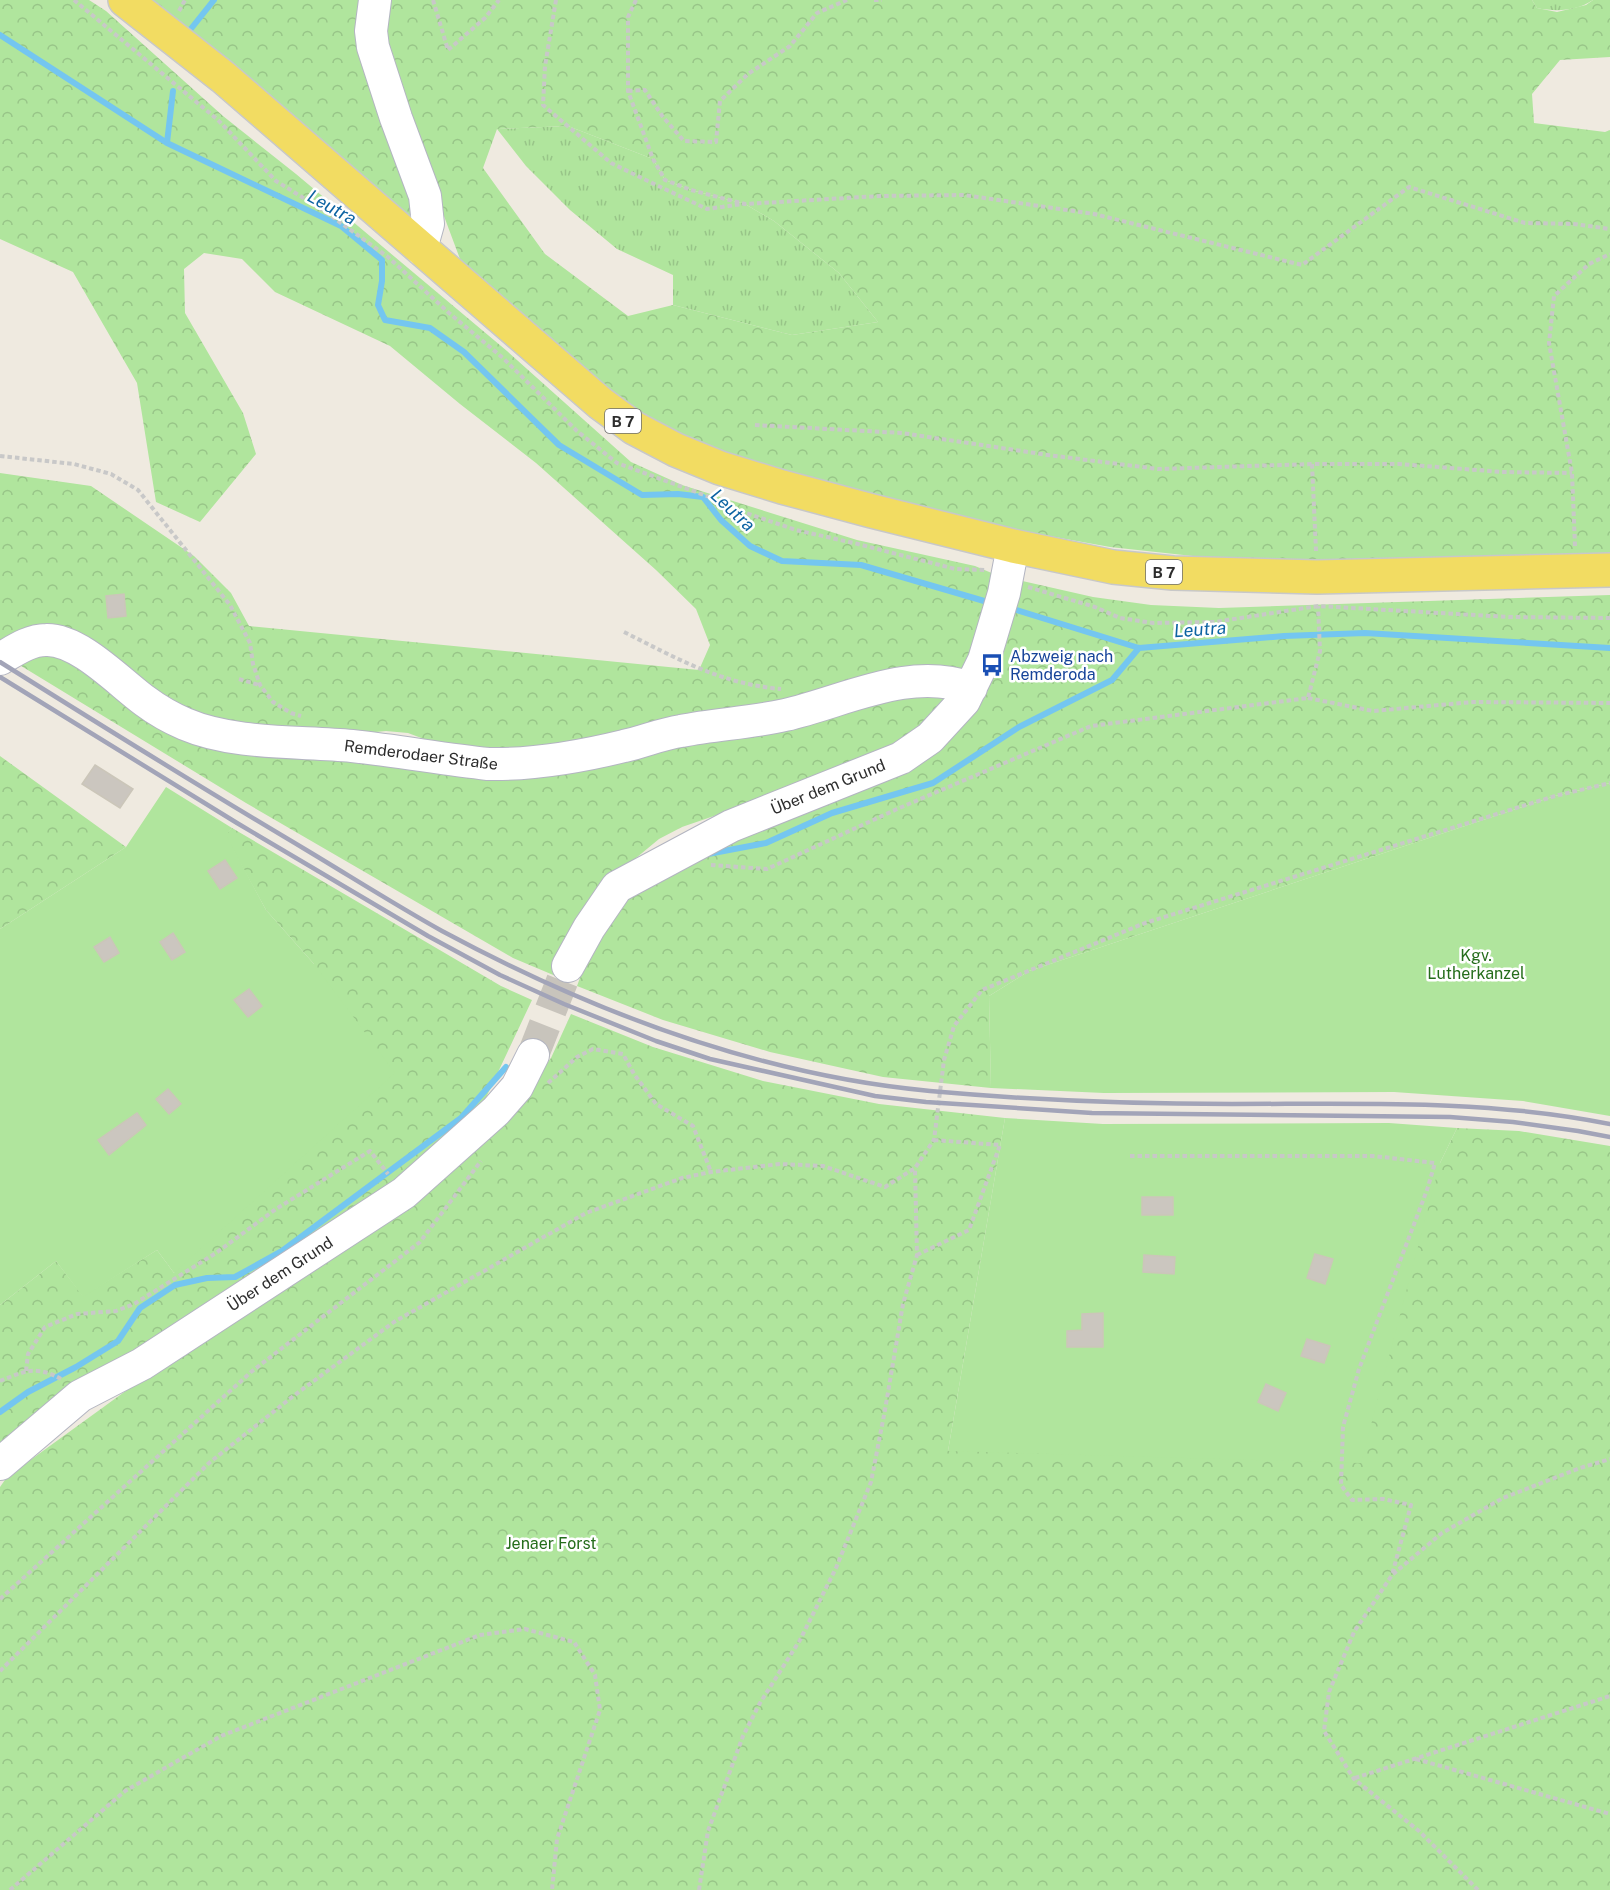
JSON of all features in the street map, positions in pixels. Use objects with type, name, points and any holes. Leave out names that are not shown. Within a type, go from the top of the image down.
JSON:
[{"type":"main road","name":"B 7","points":[[125,0],[223,77],[600,403],[634,428],[676,450],[720,468],[782,487],[1009,570],[1113,567],[1173,573],[1317,577],[1610,570]]},
{"type":"street","points":[[375,0],[371,31],[373,47],[425,196],[428,225],[421,249]]},
{"type":"street","name":"Über dem Grund","points":[[568,966],[589,928],[617,887],[732,825],[901,758],[930,738],[964,701],[971,688],[991,642],[1009,570]]},
{"type":"street","name":"Remderodaer Straße","points":[[12,653],[35,641],[65,643],[99,664],[156,708],[185,724],[206,731],[251,738],[351,746],[509,765],[559,759],[626,746],[680,731],[759,721],[814,708],[869,689],[885,686],[944,681],[971,688]]},
{"type":"street","name":"Über dem Grund","points":[[0,1464],[80,1396],[142,1364],[404,1192],[496,1111],[517,1087],[533,1054]]},
{"type":"path","points":[[74,0],[218,120],[276,181],[323,210],[387,257],[503,358],[577,431],[617,463],[707,496],[737,510],[796,530],[955,569],[1009,570],[1022,585],[1095,607],[1120,618],[1153,623],[1215,622],[1318,606],[1509,617],[1610,618]]},
{"type":"path","points":[[433,0],[448,50],[485,18],[500,0]]},
{"type":"path","points":[[556,0],[545,66],[543,105],[611,162],[707,209],[745,204],[880,196],[964,195],[1094,213],[1302,265],[1409,187],[1525,222],[1574,224],[1610,229]]},
{"type":"path","points":[[636,0],[628,17],[628,91],[653,159],[665,180],[691,190],[745,204]]},
{"type":"path","points":[[628,91],[645,90],[663,117],[684,141],[716,142],[720,100],[748,74],[790,46],[817,13],[847,0]]},
{"type":"path","points":[[874,0],[882,0]]},
{"type":"path","points":[[1577,571],[1572,473],[1549,343],[1554,296],[1589,264],[1610,254]]},
{"type":"path","points":[[754,424],[902,433],[1158,469],[1312,464],[1399,464],[1502,472],[1572,473]]},
{"type":"path","points":[[0,456],[74,464],[111,474],[138,490],[230,605],[250,643],[252,664],[260,685],[273,702],[291,713],[311,719]]},
{"type":"path","points":[[1312,464],[1317,577]]},
{"type":"path","points":[[1308,698],[1320,651],[1318,613]]},
{"type":"path","points":[[624,632],[699,670],[757,687],[792,690]]},
{"type":"path","points":[[239,679],[260,685]]},
{"type":"path","points":[[710,865],[767,870],[897,809],[1091,726],[1308,698],[1373,711],[1473,702],[1610,703]]},
{"type":"path","points":[[0,1671],[209,1463],[292,1397],[394,1322],[586,1214],[682,1178],[711,1172],[780,1164],[823,1166],[885,1187],[915,1168],[934,1140],[944,1060],[954,1026],[982,990],[1145,923],[1544,800],[1610,783]]},
{"type":"path","points":[[517,1087],[534,1096],[577,1057],[593,1049],[623,1054],[634,1074],[656,1104],[693,1126],[711,1172]]},
{"type":"path","points":[[917,1255],[969,1230],[1000,1145],[934,1140]]},
{"type":"path","points":[[0,1599],[251,1372],[420,1242],[481,1161],[484,1151]]},
{"type":"path","points":[[26,1371],[27,1354],[45,1327],[77,1314],[116,1311],[134,1304],[216,1253],[276,1209],[370,1152],[378,1162]]},
{"type":"path","points":[[1130,1156],[1373,1156],[1435,1163],[1428,1191],[1359,1369],[1342,1427],[1341,1485],[1352,1500],[1383,1499],[1412,1504],[1392,1575]]},
{"type":"path","points":[[699,1890],[708,1831],[743,1736],[760,1703],[805,1630],[836,1568],[871,1482],[903,1304],[917,1255],[915,1168]]},
{"type":"path","points":[[0,1381],[26,1371],[47,1371],[68,1383]]},
{"type":"path","points":[[1478,1890],[1419,1831],[1354,1779],[1324,1731],[1329,1692],[1354,1632],[1392,1575],[1442,1533],[1503,1498],[1580,1468],[1610,1459]]},
{"type":"path","points":[[10,1890],[125,1791],[221,1736],[480,1635],[525,1629],[574,1642],[595,1675],[600,1710],[557,1839],[552,1890]]},
{"type":"path","points":[[1354,1779],[1610,1696]]},
{"type":"path","points":[[1415,1759],[1610,1814]]},
{"type":"green space","points":[[0,0],[89,0],[106,11],[223,116],[296,174],[507,351],[631,462],[682,485],[857,540],[975,566],[994,574],[992,605],[964,672],[534,759],[432,742],[408,733],[386,731],[365,733],[225,731],[102,660],[0,650],[0,473],[91,486],[194,556],[231,593],[249,626],[699,670],[710,645],[696,609],[656,570],[536,463],[390,346],[275,292],[242,259],[204,253],[184,269],[185,313],[243,413],[256,454],[200,522],[156,502],[137,383],[73,272],[0,239]]},
{"type":"green space","points":[[136,0],[1532,0],[1537,8],[1557,12],[1586,5],[1593,0],[1610,0],[1610,57],[1560,60],[1532,94],[1534,123],[1605,132],[1610,130],[1610,559],[1349,564],[1211,558],[1110,547],[1016,530],[846,492],[715,453],[605,394],[460,259],[429,176],[412,185],[415,227]],"holes":[[[568,126],[653,159],[665,180],[691,190],[745,204],[774,221],[839,273],[878,322],[792,335],[673,305],[628,316],[545,254],[483,168],[497,129]]]},
{"type":"green space","points":[[1532,0],[1593,0],[1573,8],[1552,10],[1537,8]]},
{"type":"green space","points":[[568,126],[653,159],[665,180],[691,190],[745,204],[774,221],[839,273],[878,322],[792,335],[673,305],[673,275],[617,249],[570,210],[526,166],[497,129]]},
{"type":"green space","points":[[1018,580],[1093,597],[1151,605],[1219,608],[1610,595],[1610,783],[1555,796],[1029,971],[989,996],[991,1088],[883,1077],[770,1052],[663,1020],[577,986],[592,945],[627,897],[738,838],[934,751]]},
{"type":"green space","points":[[46,645],[144,706],[427,759],[788,718],[952,690],[925,732],[766,798],[682,827],[659,839],[620,874],[594,912],[558,977],[513,958],[246,803],[13,661]]},
{"type":"green space","points":[[0,756],[126,847],[0,929]]},
{"type":"green space","name":"Kgv. Lutherkanzel","points":[[1610,783],[1610,1116],[1523,1101],[1394,1092],[1104,1093],[991,1088],[989,996],[1029,971],[1555,796]]},
{"type":"green space","points":[[166,787],[232,828],[226,835],[266,910],[314,964],[395,1073],[174,1273],[157,1250],[83,1297],[56,1261],[0,1305],[0,929],[126,847]]},
{"type":"green space","points":[[232,828],[501,986],[532,1000],[483,1104],[402,1184],[0,1447],[0,1305],[56,1261],[83,1296],[157,1250],[174,1273],[314,964],[266,910],[225,835]]},
{"type":"green space","name":"Jenaer Forst","points":[[571,1014],[653,1047],[763,1081],[879,1104],[1005,1118],[948,1451],[1440,1163],[1457,1128],[1519,1131],[1610,1146],[1610,1890],[0,1890],[0,1487],[7,1477],[505,1116],[551,1058]]},
{"type":"green space","points":[[1005,1118],[1103,1124],[1389,1123],[1457,1128],[1440,1163],[1361,1463],[948,1451]]},
{"type":"building","points":[[124,594],[126,616],[108,618],[106,596]]},
{"type":"building","points":[[95,765],[133,789],[120,808],[82,784]]},
{"type":"building","points":[[225,860],[237,878],[220,889],[208,871]]},
{"type":"building","points":[[173,933],[185,952],[172,960],[160,942]]},
{"type":"building","points":[[110,937],[119,953],[104,962],[94,947]]},
{"type":"building","points":[[249,989],[262,1006],[248,1017],[234,1000]]},
{"type":"building","points":[[168,1089],[181,1104],[169,1114],[156,1099]]},
{"type":"building","points":[[137,1113],[146,1125],[109,1155],[98,1140]]},
{"type":"building","points":[[1142,1197],[1173,1197],[1173,1215],[1142,1215]]},
{"type":"building","points":[[1315,1254],[1333,1259],[1325,1284],[1307,1278]]},
{"type":"building","points":[[1144,1255],[1175,1257],[1174,1274],[1143,1272]]},
{"type":"building","points":[[1103,1313],[1103,1347],[1067,1347],[1067,1331],[1082,1330],[1082,1314]]},
{"type":"building","points":[[1307,1339],[1330,1346],[1324,1363],[1301,1356]]},
{"type":"building","points":[[1266,1384],[1286,1393],[1278,1411],[1258,1402]]},
{"type":"waterway","points":[[190,30],[214,0]]},
{"type":"waterway","name":"Leutra","points":[[0,35],[167,143],[341,226],[382,260],[382,281],[378,305],[385,320],[430,328],[464,352],[559,445],[642,495],[678,494],[703,497],[721,520],[750,546],[782,561],[861,565],[991,603]]},
{"type":"waterway","points":[[167,143],[173,91]]},
{"type":"waterway","name":"Leutra","points":[[1010,608],[1139,648],[1284,636],[1365,633],[1610,648]]},
{"type":"waterway","points":[[708,854],[766,843],[832,813],[933,783],[1019,727],[1112,680],[1139,648]]},
{"type":"waterway","points":[[0,1412],[28,1392],[76,1367],[118,1341],[140,1308],[175,1285],[207,1278],[235,1277],[282,1251],[461,1118],[506,1067]]},
{"type":"tunnel","points":[[533,1055],[568,966]]},
{"type":"railway","points":[[0,662],[192,781],[442,931],[558,988],[617,1013],[740,1055],[802,1071],[866,1083],[930,1091],[1043,1099],[1156,1103],[1469,1107],[1516,1110],[1610,1124]]},
{"type":"railway","points":[[0,677],[237,823],[428,936],[500,975],[656,1041],[710,1059],[875,1096],[926,1102],[1092,1113],[1450,1117],[1513,1122],[1610,1137]]},
{"type":"place","name":"Abzweig nach Remderoda","points":[[992,665]]}]
